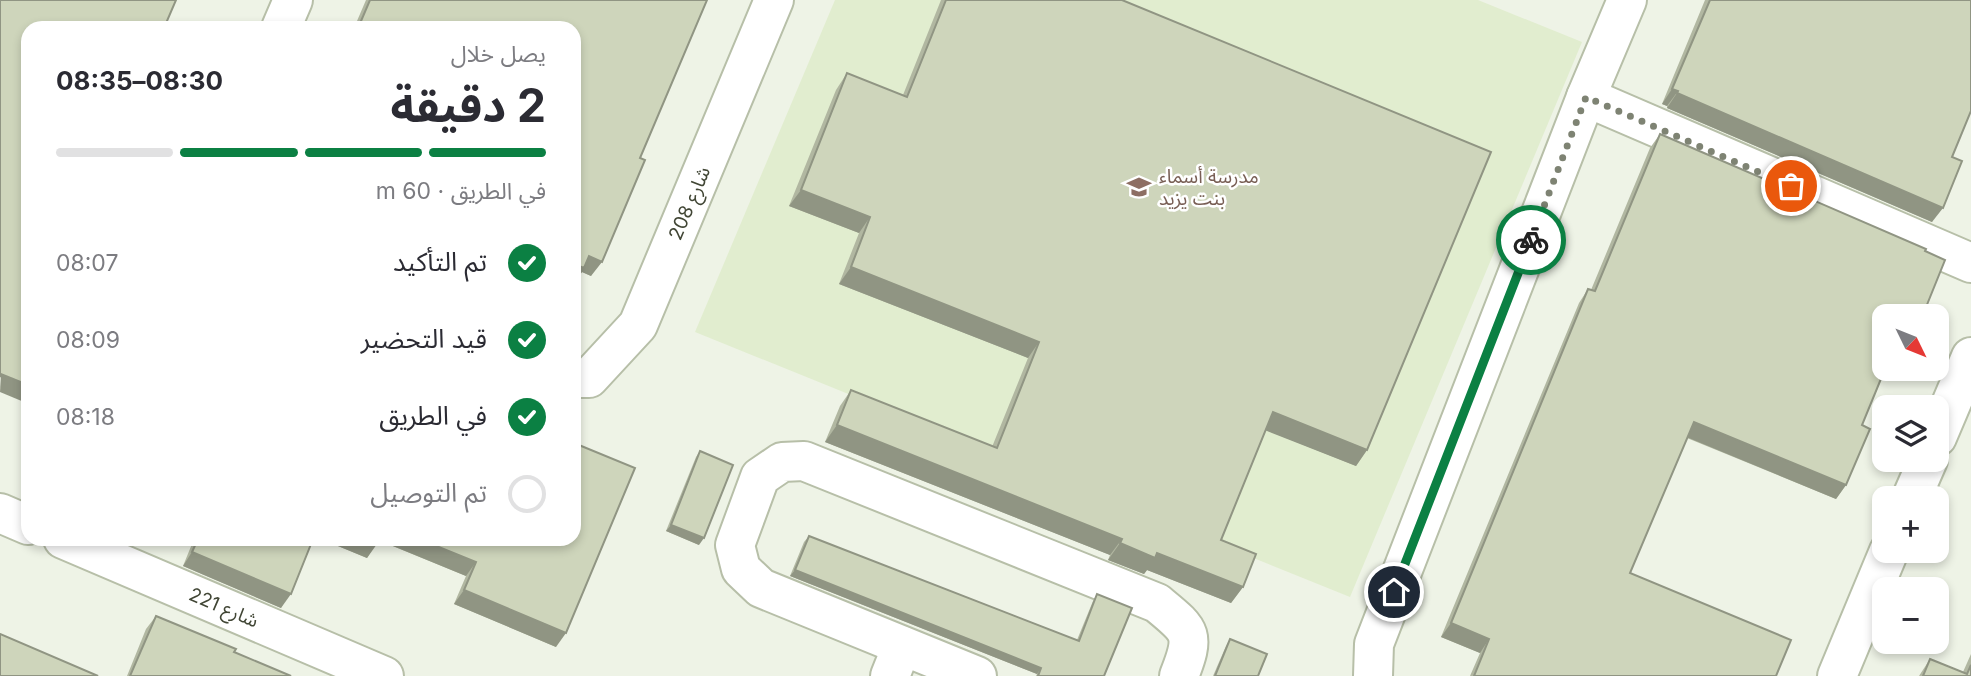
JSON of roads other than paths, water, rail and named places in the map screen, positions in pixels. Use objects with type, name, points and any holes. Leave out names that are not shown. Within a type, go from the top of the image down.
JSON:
[{"type":"street","points":[[284,21],[293,0]]},
{"type":"street","name":"شارع 208","points":[[581,378],[589,378],[638,325],[774,0]]},
{"type":"street","points":[[1373,676],[1374,644],[1586,97],[1627,0]]},
{"type":"street","points":[[1586,97],[1971,263]]},
{"type":"street","points":[[1949,412],[1969,369]]},
{"type":"street","points":[[976,676],[896,661],[761,589],[741,569],[735,545],[760,477],[782,462],[804,461],[1157,603],[1179,621],[1189,634],[1189,650],[1179,676]]},
{"type":"street","points":[[0,513],[21,522]]},
{"type":"street","name":"شارع 221","points":[[81,546],[384,676]]},
{"type":"street","points":[[1837,676],[1884,563]]},
{"type":"place","name":"مدرسة أسماء بنت يزيد","points":[[1139,187]]}]
